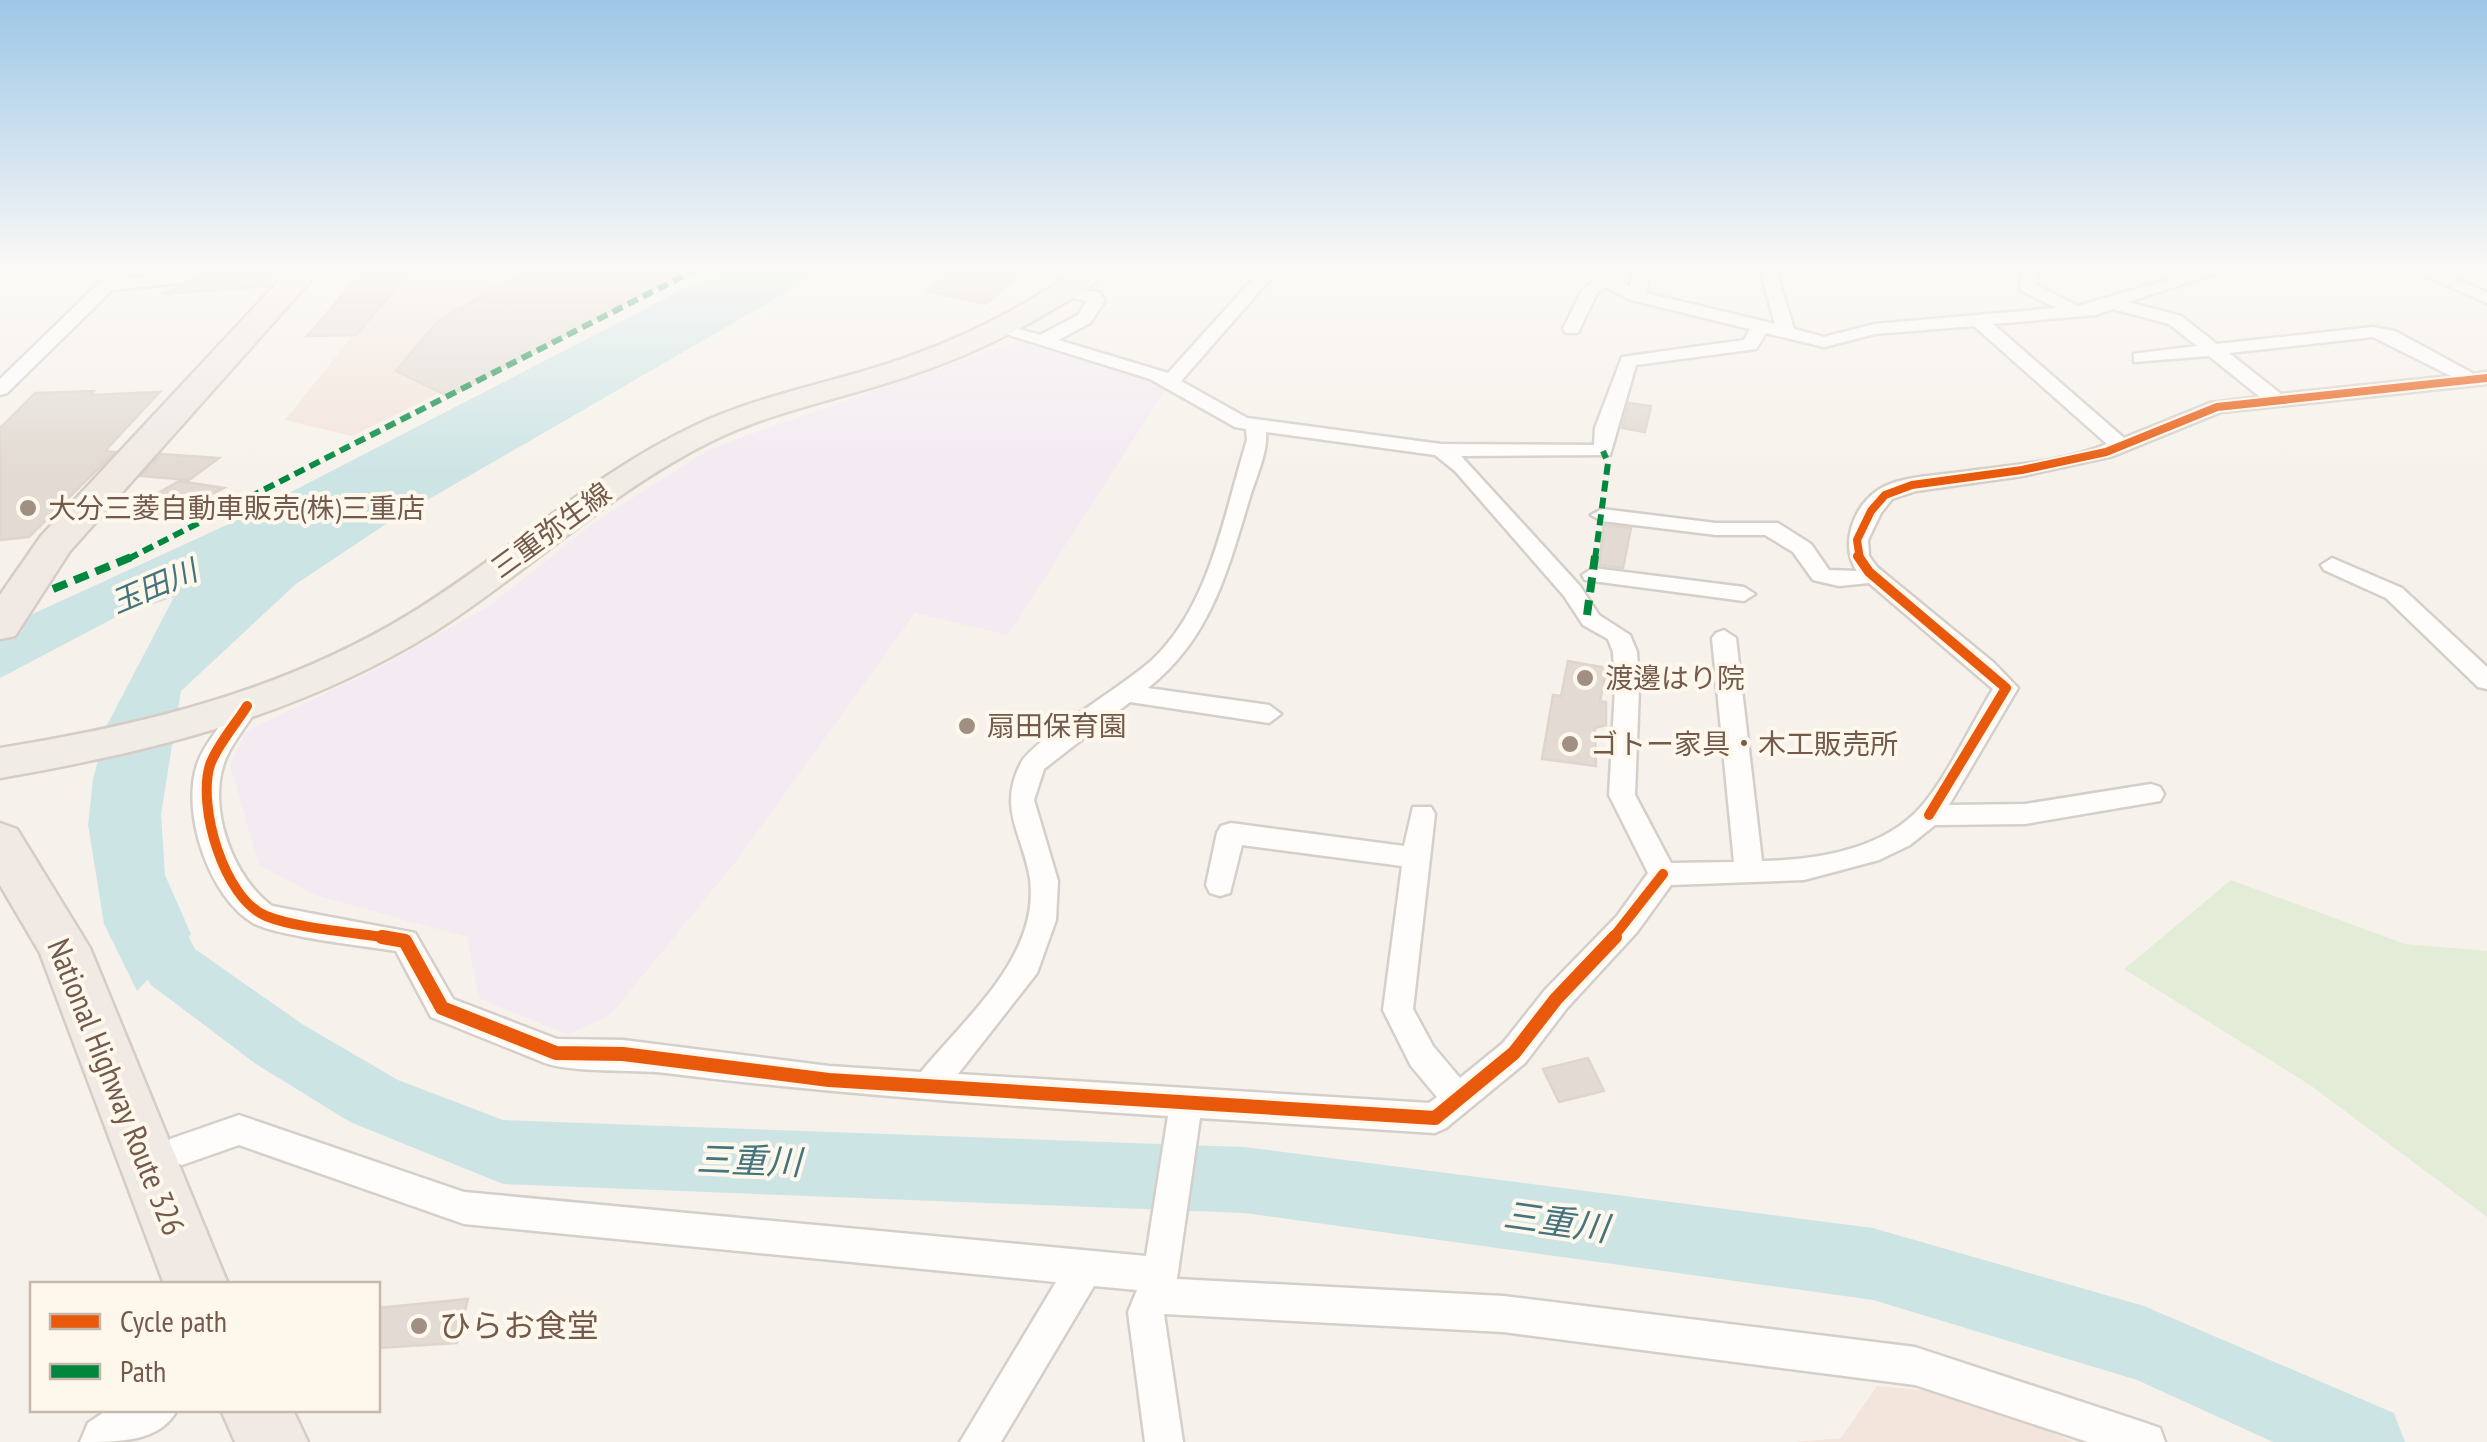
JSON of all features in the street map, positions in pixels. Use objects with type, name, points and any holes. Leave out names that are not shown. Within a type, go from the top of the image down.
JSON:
[{"type":"highway","points":[[0,624],[56,544],[244,337]]},
{"type":"highway","name":"National Highway Route 326","points":[[1,852],[64,948],[195,1282]]},
{"type":"highway","points":[[256,1412],[274,1442]]},
{"type":"main road","name":"三重弥生線","points":[[0,762],[70,752],[239,708],[354,660],[419,624],[591,500],[670,450],[759,411],[900,370],[976,337]]},
{"type":"street","points":[[0,389],[52,337]]},
{"type":"street","points":[[1027,337],[1171,381],[1242,423],[1441,450],[1602,450],[1605,428],[1628,361],[1750,345],[1754,337]]},
{"type":"street","points":[[1042,342],[1051,337]]},
{"type":"street","points":[[1171,381],[1210,337]]},
{"type":"street","points":[[1809,337],[1824,342],[1842,337]]},
{"type":"street","points":[[1997,337],[2120,446]]},
{"type":"street","points":[[2200,337],[2274,398]]},
{"type":"street","points":[[2140,358],[2317,337]]},
{"type":"street","points":[[2394,337],[2478,379]]},
{"type":"street","points":[[1663,874],[1832,868],[1903,839],[1930,814],[2006,688],[2002,677],[1964,654],[1873,576],[1858,556],[1857,540],[1871,511],[1885,495],[1912,485],[2022,470],[2120,446],[2216,407],[2478,379]]},
{"type":"street","points":[[929,1086],[1027,964],[1042,920],[1044,881],[1022,800],[1032,764],[1160,666],[1180,644],[1210,594],[1257,440],[1256,426]]},
{"type":"street","points":[[1441,450],[1462,467],[1572,591],[1591,620],[1618,635],[1625,652],[1627,689],[1622,794],[1663,874]]},
{"type":"street","points":[[1602,514],[1716,529],[1770,528],[1804,548],[1809,568],[1817,576],[1828,580],[1873,576]]},
{"type":"street","points":[[2332,565],[2394,592],[2487,681]]},
{"type":"street","points":[[1594,575],[1744,594]]},
{"type":"street","points":[[1724,638],[1749,870]]},
{"type":"street","points":[[1124,693],[1268,714]]},
{"type":"street","points":[[239,708],[210,765],[206,808],[226,873],[245,901],[265,916],[405,941],[442,1008],[556,1052],[623,1054],[829,1080],[1186,1111],[1434,1118],[1514,1053],[1556,1000],[1627,924],[1663,874]]},
{"type":"street","points":[[1930,814],[2025,814],[2151,794]]},
{"type":"street","points":[[1422,814],[1398,1010],[1422,1056],[1458,1099]]},
{"type":"street","points":[[1220,885],[1232,834],[1417,858]]},
{"type":"street","points":[[1164,1442],[1146,1312],[1157,1286],[1186,1111]]},
{"type":"street","points":[[182,1150],[239,1130],[464,1208],[1086,1268],[1157,1286],[1502,1314],[1915,1366],[2146,1442]]},
{"type":"street","points":[[979,1442],[1086,1268]]},
{"type":"street","points":[[107,1442],[147,1412]]},
{"type":"shaded area","points":[[351,337],[554,337],[352,436],[285,420]]},
{"type":"shaded area","points":[[1018,341],[1167,387],[1008,635],[915,613],[737,860],[611,1014],[568,1035],[479,998],[467,937],[315,895],[259,865],[230,765],[246,731],[371,672],[489,606],[595,522],[711,448]]},
{"type":"shaded area","points":[[1877,1386],[1953,1393],[2074,1442],[1795,1442],[1841,1438]]},
{"type":"green space","points":[[2231,880],[2405,944],[2487,951],[2487,1217],[2310,1085],[2124,969]]},
{"type":"water","name":"玉田川","points":[[590,337],[709,337],[386,524],[296,584],[181,691],[161,814],[165,875],[191,934],[137,991],[104,924],[88,825],[93,779],[107,725],[174,597],[118,616],[0,678],[0,629],[231,523]]},
{"type":"building","points":[[424,337],[561,337],[448,396],[396,371]]},
{"type":"building","points":[[94,391],[91,395],[160,392],[105,451],[115,452],[29,537],[0,540],[0,428],[35,393]]},
{"type":"building","points":[[1629,403],[1651,406],[1645,432],[1622,428]]},
{"type":"building","points":[[161,454],[219,458],[189,480],[141,476]]},
{"type":"building","points":[[179,481],[224,488],[166,518],[122,514]]},
{"type":"building","points":[[1604,525],[1631,528],[1623,568],[1599,565]]},
{"type":"building","name":"ゴトー家具・木工販売所","points":[[1568,661],[1607,668],[1600,701],[1606,702],[1606,725],[1595,728],[1596,766],[1542,759],[1553,695],[1561,696]]},
{"type":"building","points":[[1588,1058],[1604,1091],[1559,1102],[1543,1069]]},
{"type":"building","name":"ひらお食堂","points":[[468,1299],[457,1343],[380,1348],[380,1308]]},
{"type":"waterway","name":"三重川","points":[[137,893],[143,914],[173,967],[279,1044],[374,1101],[503,1152],[1244,1180],[1873,1264],[2144,1344],[2365,1442]]},
{"type":"marked path","points":[[53,589],[142,553],[564,337]]},
{"type":"marked path","points":[[1587,615],[1608,463],[1603,451]]},
{"type":"cycle path","points":[[1929,815],[2006,688],[1869,572],[1858,556],[1857,540],[1871,511],[1885,495],[1912,485],[2022,470],[2106,452],[2217,407],[2487,378]]},
{"type":"cycle path","points":[[247,706],[210,765],[206,809],[226,873],[245,901],[265,916],[405,941],[442,1008],[556,1053],[623,1054],[829,1080],[1435,1118],[1514,1053],[1556,999],[1627,924],[1663,874]]},
{"type":"place","name":"大分三菱自動車販売(株)三重店","points":[[28,508]]},
{"type":"place","name":"渡邊はり院","points":[[1585,678]]},
{"type":"place","name":"扇田保育園","points":[[967,726]]},
{"type":"place","name":"ゴトー家具・木工販売所","points":[[1570,744]]},
{"type":"place","name":"ひらお食堂","points":[[419,1326]]}]
